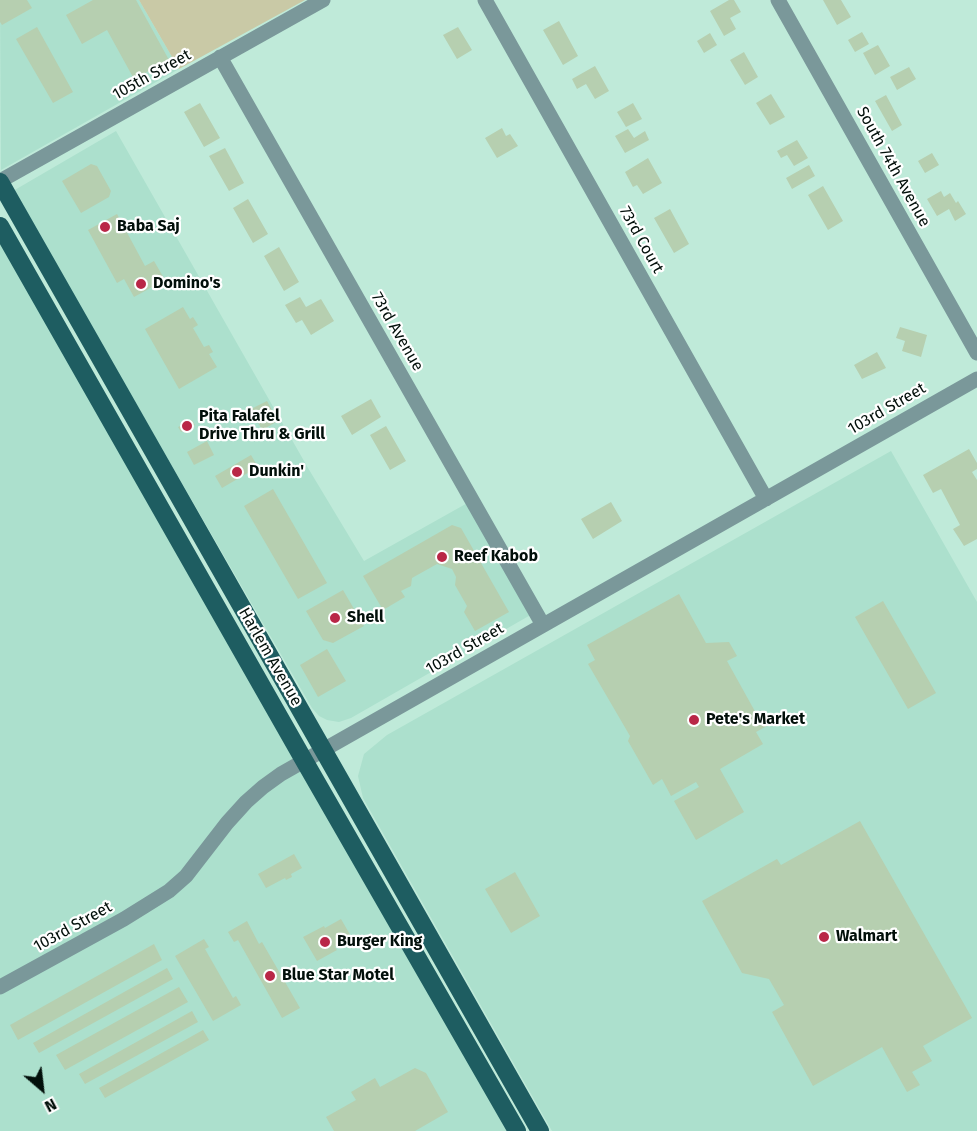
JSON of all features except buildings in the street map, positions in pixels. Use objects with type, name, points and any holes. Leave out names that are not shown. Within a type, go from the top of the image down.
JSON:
[{"type":"main road","name":"Harlem Avenue","points":[[0,182],[540,1131]]},
{"type":"main road","name":"Harlem Avenue","points":[[0,225],[169,527],[306,760],[517,1131]]},
{"type":"street","name":"105th Street","points":[[0,182],[323,0]]},
{"type":"street","name":"73rd Court","points":[[485,0],[766,499]]},
{"type":"street","name":"South 74th Avenue","points":[[778,0],[977,352]]},
{"type":"street","name":"73rd Avenue","points":[[220,57],[543,625]]},
{"type":"street","name":"103rd Street","points":[[0,987],[124,919],[169,891],[186,876],[227,824],[262,787],[323,750],[977,379]]},
{"type":"shaded area","points":[[0,0],[139,0],[179,69],[1,170]]},
{"type":"shaded area","points":[[139,0],[305,0],[179,69]]},
{"type":"shaded area","points":[[116,131],[308,468],[364,561],[471,501],[534,613],[351,718],[339,722],[327,720],[319,716],[312,708],[13,191]]},
{"type":"shaded area","points":[[0,240],[510,1131],[0,1131]]},
{"type":"shaded area","points":[[891,451],[977,602],[977,1131],[552,1131],[363,798],[358,776],[364,754],[387,735]]},
{"type":"place","name":"Baba Saj","points":[[105,227]]},
{"type":"place","name":"Domino's","points":[[141,284]]},
{"type":"place","name":"Pita Falafel Drive Thru & Grill","points":[[187,426]]},
{"type":"place","name":"Dunkin'","points":[[237,472]]},
{"type":"place","name":"Reef Kabob","points":[[442,557]]},
{"type":"place","name":"Shell","points":[[335,618]]},
{"type":"place","name":"Pete's Market","points":[[694,720]]},
{"type":"place","name":"Walmart","points":[[824,937]]},
{"type":"place","name":"Burger King","points":[[325,942]]},
{"type":"place","name":"Blue Star Motel","points":[[270,976]]}]
